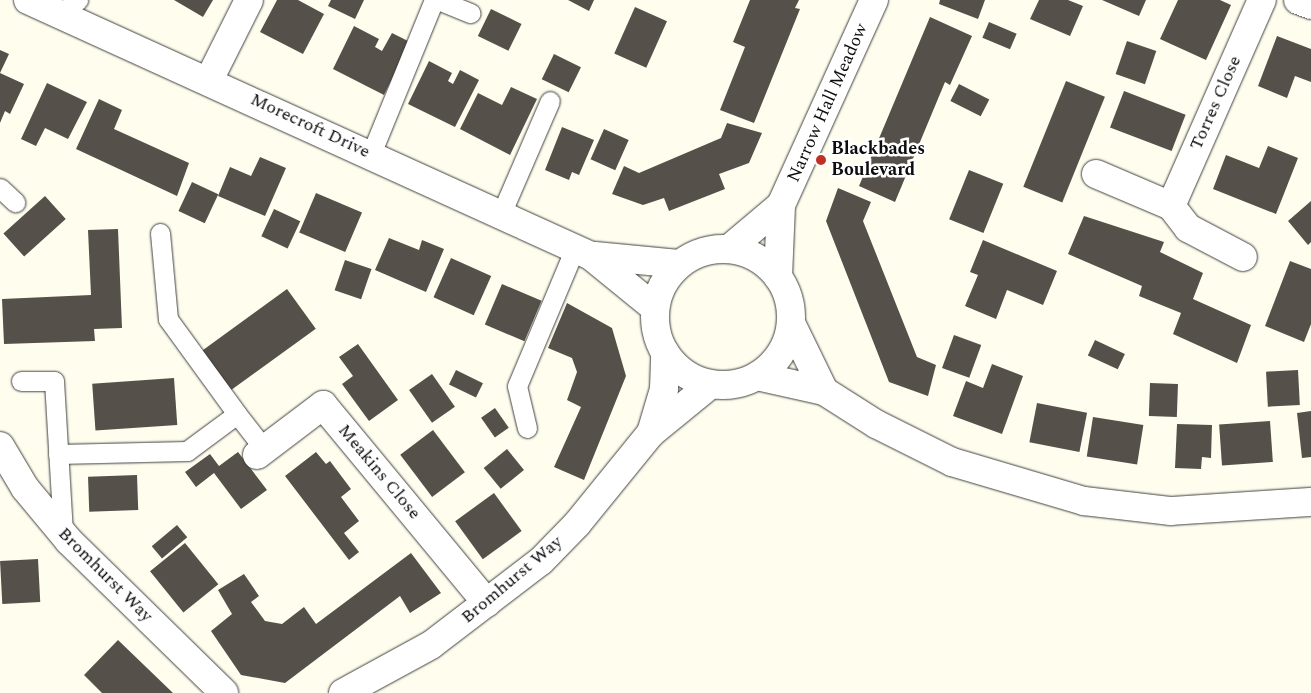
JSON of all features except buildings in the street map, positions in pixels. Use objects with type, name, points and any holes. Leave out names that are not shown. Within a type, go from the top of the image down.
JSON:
[{"type":"street","name":"Morecroft Drive","points":[[28,0],[69,7],[210,80],[583,252],[655,308]]},
{"type":"street","points":[[210,80],[249,0]]},
{"type":"street","name":"Narrow Hall Meadow","points":[[778,276],[781,205],[874,0]]},
{"type":"street","name":"Torres Close","points":[[1171,206],[1262,0]]},
{"type":"street","points":[[1298,0],[1311,5]]},
{"type":"street","points":[[1096,174],[1171,206],[1188,228],[1243,257]]},
{"type":"street","name":"Narrow Hall Meadow","points":[[729,249],[781,205]]},
{"type":"street","points":[[791,323],[781,353],[757,376],[743,383],[710,384],[677,368],[665,353],[656,331],[655,308],[668,277],[679,264],[711,250],[729,249],[756,258],[778,276],[786,291],[791,323],[824,391]]},
{"type":"street","name":"Morecroft Drive","points":[[583,252],[679,264]]},
{"type":"street","name":"Bromhurst Way","points":[[651,433],[664,389],[665,353]]},
{"type":"street","points":[[757,376],[824,391],[876,424],[952,462],[1084,501],[1171,511],[1311,502]]},
{"type":"street","name":"Bromhurst Way","points":[[343,693],[431,645],[540,561],[577,524],[651,433],[710,384]]},
{"type":"street","name":"Meakins Close","points":[[261,452],[323,405],[487,603]]},
{"type":"street","name":"Bromhurst Way","points":[[0,446],[25,488],[63,534],[224,693]]},
{"type":"lane","points":[[371,154],[434,0]]},
{"type":"lane","points":[[438,0],[470,13]]},
{"type":"lane","points":[[501,214],[550,101]]},
{"type":"lane","points":[[0,188],[15,202]]},
{"type":"lane","points":[[160,233],[168,319],[237,414],[261,452]]},
{"type":"lane","points":[[527,428],[517,386],[583,252]]},
{"type":"lane","points":[[22,381],[54,381],[63,534]]},
{"type":"lane","points":[[58,454],[187,451],[237,414]]},
{"type":"place","name":"Blackbades Boulevard","points":[[821,160]]}]
